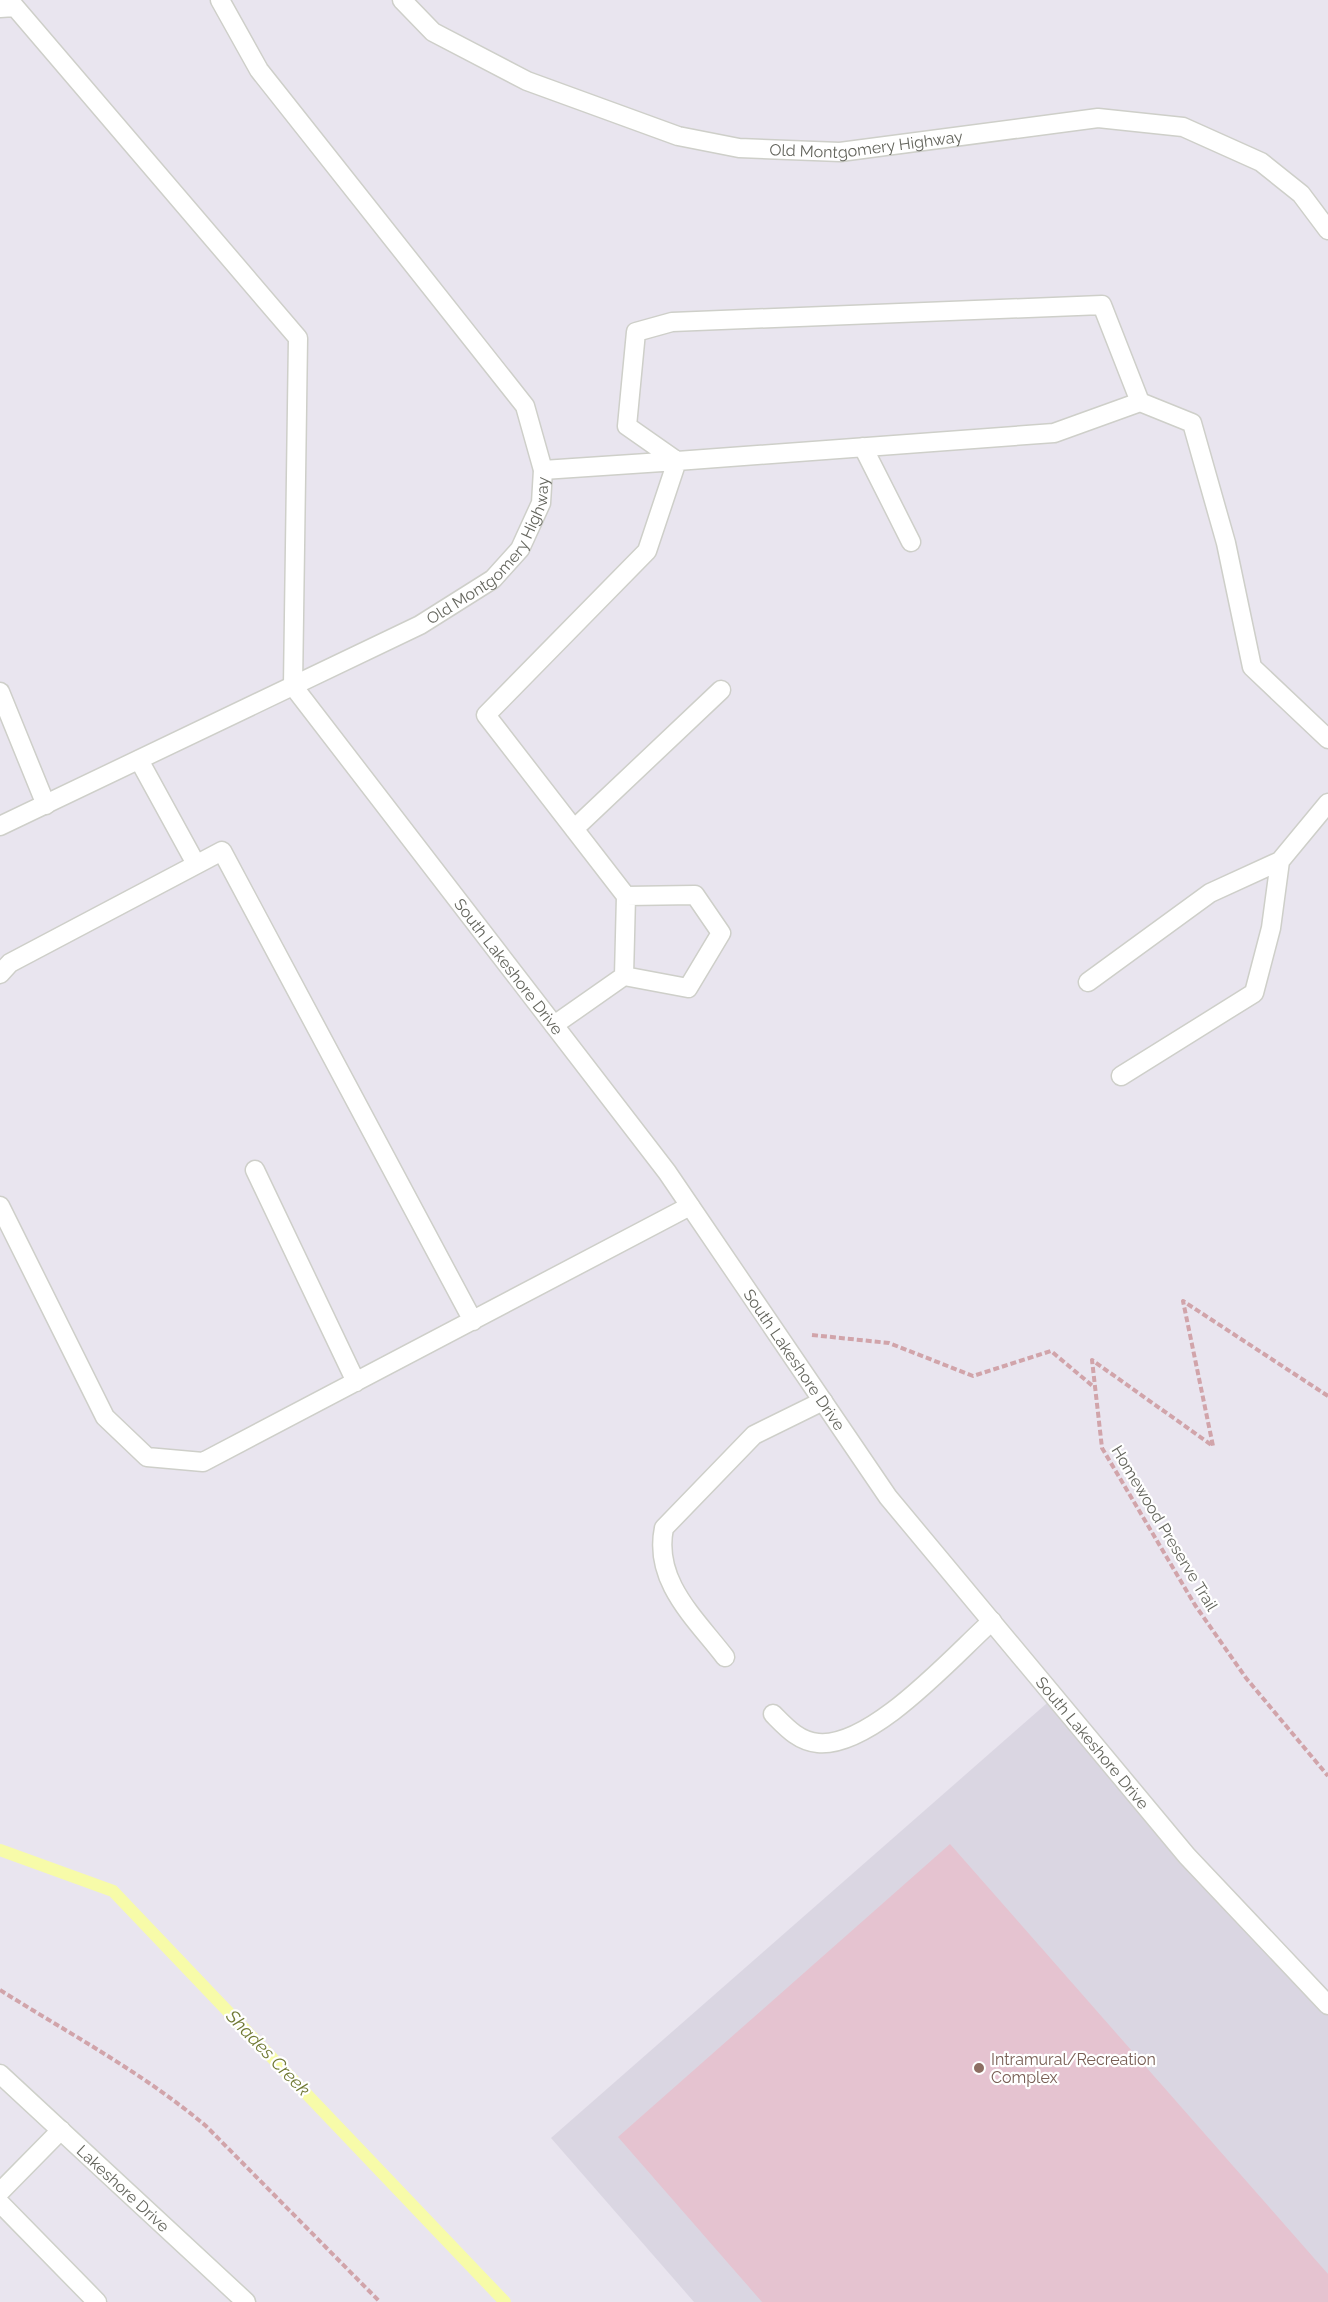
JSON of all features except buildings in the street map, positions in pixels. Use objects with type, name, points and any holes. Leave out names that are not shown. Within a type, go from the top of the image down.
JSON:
[{"type":"street","name":"Old Montgomery Highway","points":[[0,826],[420,625],[493,579],[520,549],[541,503],[543,470],[525,406],[259,70],[220,0]]},
{"type":"street","name":"Old Montgomery Highway","points":[[402,0],[433,32],[527,81],[678,136],[739,148],[840,152],[1098,118],[1184,127],[1261,162],[1301,194],[1328,230]]},
{"type":"street","points":[[0,8],[15,7],[298,338],[293,686]]},
{"type":"street","points":[[677,462],[627,426],[636,332],[672,322],[1102,305],[1140,402]]},
{"type":"street","points":[[543,470],[1054,433],[1140,402],[1192,423],[1226,543],[1252,667],[1328,739]]},
{"type":"street","points":[[863,447],[911,542]]},
{"type":"street","points":[[624,976],[626,896],[486,715],[647,551],[677,462]]},
{"type":"street","name":"South Lakeshore Drive","points":[[293,686],[690,1206],[888,1497],[1187,1856],[1328,2005]]},
{"type":"street","points":[[574,829],[721,690]]},
{"type":"street","points":[[0,692],[46,805]]},
{"type":"street","points":[[139,760],[196,864]]},
{"type":"street","points":[[1088,982],[1210,893],[1280,861],[1328,802]]},
{"type":"street","points":[[0,974],[10,963],[222,851],[473,1321]]},
{"type":"street","points":[[1121,1076],[1254,993],[1271,928],[1280,861]]},
{"type":"street","points":[[554,1025],[624,976],[688,988],[721,933],[695,895],[626,896]]},
{"type":"street","points":[[255,1170],[356,1382]]},
{"type":"street","points":[[0,1206],[105,1417],[147,1457],[203,1462],[690,1206]]},
{"type":"street","points":[[725,1657],[671,1588],[663,1562],[661,1544],[664,1528],[745,1442],[760,1431],[823,1401]]},
{"type":"street","points":[[773,1714],[790,1731],[817,1743],[856,1736],[895,1711],[992,1621]]},
{"type":"street","name":"Lakeshore Drive","points":[[0,2074],[246,2302]]},
{"type":"street","points":[[0,2192],[61,2130]]},
{"type":"street","points":[[0,2203],[97,2302]]},
{"type":"path","name":"Homewood Preserve Trail","points":[[1328,1396],[1183,1301],[1213,1446],[1092,1360],[1102,1448],[1189,1595],[1246,1678],[1328,1776]]},
{"type":"path","points":[[776,1332],[889,1343],[973,1376],[1051,1351],[1095,1388]]},
{"type":"path","points":[[0,1990],[71,2032],[178,2103],[214,2134],[380,2302]]},
{"type":"shaded area","name":"Intramural/Recreation Complex","points":[[1054,1697],[1328,1998],[1328,2302],[694,2302],[551,2138]]},
{"type":"shaded area","points":[[950,1844],[1328,2274],[1328,2302],[762,2302],[618,2137]]},
{"type":"waterway","name":"Shades Creek","points":[[0,1850],[113,1891],[505,2302]]},
{"type":"place","name":"Intramural/Recreation Complex","points":[[979,2068]]}]
